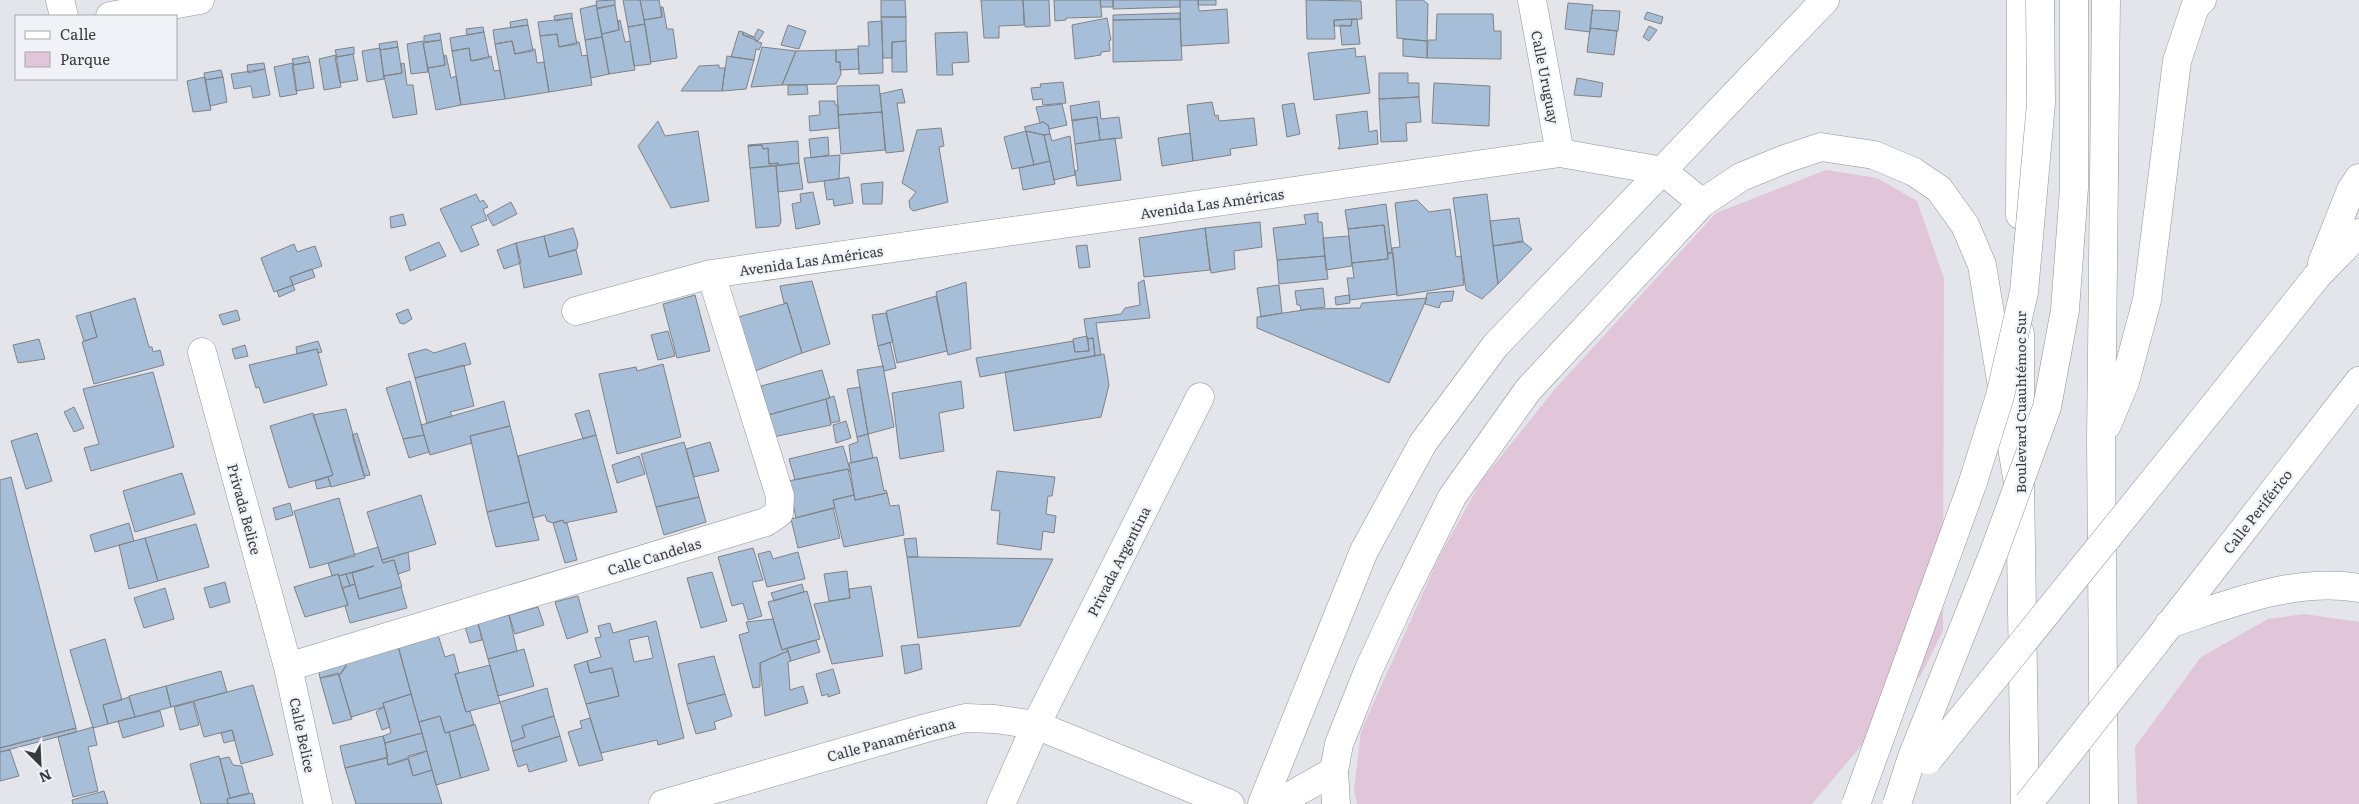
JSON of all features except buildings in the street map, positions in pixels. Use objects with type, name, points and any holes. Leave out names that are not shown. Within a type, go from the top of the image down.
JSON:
[{"type":"main road","points":[[60,0],[64,15]]},
{"type":"main road","points":[[116,15],[200,0]]},
{"type":"main road","name":"Calle Uruguay","points":[[1532,0],[1560,153]]},
{"type":"main road","points":[[1262,804],[1364,551],[1423,443],[1495,346],[1824,0]]},
{"type":"main road","name":"Boulevard Cuauhtémoc Sur","points":[[2021,0],[2020,496],[2026,804]]},
{"type":"main road","points":[[1856,804],[1972,485],[2000,396],[2024,292],[2040,103],[2040,0]]},
{"type":"main road","points":[[1897,804],[1912,757],[1994,552],[2047,407],[2065,310],[2074,188],[2074,0]]},
{"type":"main road","points":[[2104,804],[2101,440],[2106,0]]},
{"type":"main road","points":[[2101,440],[2125,382],[2147,300],[2177,61],[2195,7],[2202,0]]},
{"type":"main road","points":[[1336,804],[1334,771],[1339,744],[1369,669],[1452,497],[1528,390],[1702,202],[1741,177],[1821,147],[1874,155],[1914,172],[1939,189],[1965,225],[1982,265],[2020,496]]},
{"type":"main road","name":"Avenida Las Américas","points":[[576,311],[712,274],[1560,153],[1663,171],[1702,202]]},
{"type":"main road","points":[[2317,276],[2351,190],[2359,178]]},
{"type":"main road","points":[[1892,804],[2317,276],[2359,233]]},
{"type":"main road","name":"Calle Candelas","points":[[288,667],[766,522],[779,513],[780,496],[712,274]]},
{"type":"main road","name":"Privada Belice","points":[[202,352],[288,667]]},
{"type":"main road","name":"Calle Periférico","points":[[2026,804],[2359,380]]},
{"type":"main road","name":"Privada Argentina","points":[[1001,804],[1036,725],[1200,398]]},
{"type":"main road","points":[[2162,633],[2249,598],[2301,586],[2340,585],[2359,588]]},
{"type":"main road","name":"Calle Belice","points":[[288,667],[318,804]]},
{"type":"main road","name":"Calle Panaméricana","points":[[662,804],[965,718],[1036,725],[1230,804]]},
{"type":"main road","points":[[1276,804],[1334,771]]},
{"type":"green space","points":[[1826,170],[1877,178],[1917,201],[1944,278],[1943,631],[1921,675],[1812,804],[1357,804],[1354,790],[1361,731],[1440,555],[1482,480],[1555,389],[1716,213]]},
{"type":"green space","points":[[2304,614],[2359,622],[2359,804],[2137,804],[2135,747],[2201,657],[2268,619]]}]
